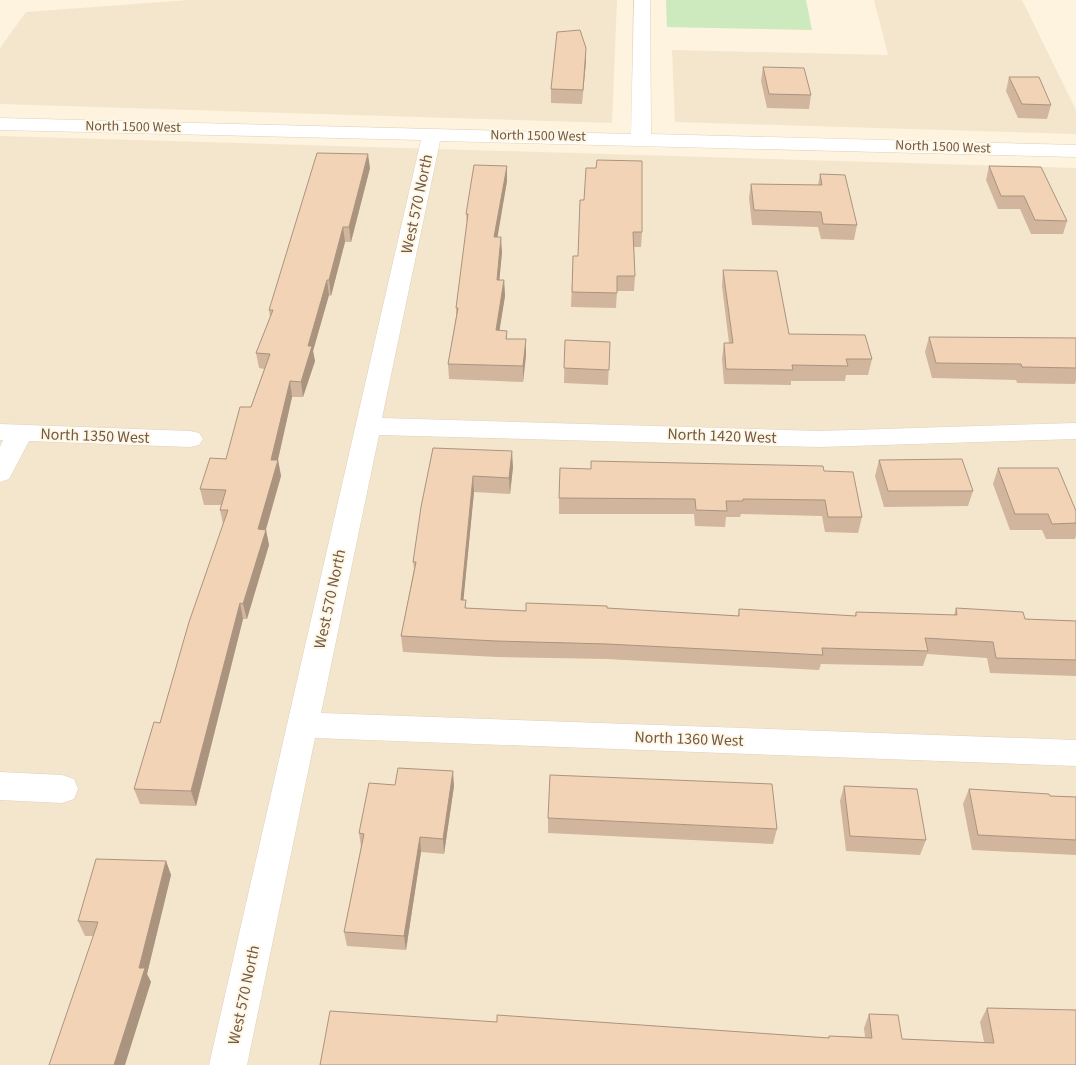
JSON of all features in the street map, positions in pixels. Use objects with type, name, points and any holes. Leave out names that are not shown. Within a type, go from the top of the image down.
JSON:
[{"type":"street","points":[[642,0],[642,138]]},
{"type":"street","name":"North 1500 West","points":[[0,124],[642,138],[1076,151]]},
{"type":"street","name":"West 570 North","points":[[228,1065],[432,134]]},
{"type":"street","name":"North 1420 West","points":[[368,426],[819,439],[1076,431]]},
{"type":"street","points":[[0,473],[10,432]]},
{"type":"street","name":"North 1350 West","points":[[10,432],[190,439]]},
{"type":"street","name":"North 1360 West","points":[[303,726],[1076,754]]},
{"type":"street","points":[[0,786],[62,788]]},
{"type":"shaded area","points":[[189,0],[617,0],[612,123],[0,104],[0,48],[26,12]]},
{"type":"shaded area","points":[[874,0],[1022,0],[1076,110],[1076,134],[675,122],[672,50],[888,55]]},
{"type":"shaded area","points":[[0,136],[1076,168],[1076,1065],[0,1065]]},
{"type":"green space","points":[[666,0],[806,0],[812,30],[667,27]]},
{"type":"building","points":[[580,30],[586,48],[583,90],[551,89],[557,32]]},
{"type":"building","points":[[763,67],[804,68],[811,95],[769,94]]},
{"type":"building","points":[[1009,77],[1039,77],[1051,105],[1022,104]]},
{"type":"building","points":[[317,153],[368,154],[349,227],[343,227],[329,280],[327,280],[308,346],[312,346],[301,382],[290,381],[271,460],[278,460],[258,529],[266,530],[243,604],[240,603],[191,791],[134,789],[154,722],[160,723],[189,622],[228,510],[220,510],[226,490],[200,489],[210,458],[226,459],[240,407],[251,407],[270,354],[256,353],[273,310],[269,310]]},
{"type":"building","points":[[597,160],[642,161],[642,232],[633,232],[635,276],[617,276],[617,293],[572,292],[573,256],[578,256],[580,200],[584,200],[586,168],[596,168]]},
{"type":"building","points":[[474,165],[507,166],[494,237],[501,237],[497,280],[504,280],[496,330],[507,331],[506,339],[526,339],[523,366],[448,364],[458,308],[456,308],[468,214],[466,214]]},
{"type":"building","points":[[989,166],[1041,167],[1067,221],[1035,220],[1024,196],[1001,196]]},
{"type":"building","points":[[820,174],[845,175],[857,225],[823,224],[821,212],[754,210],[751,184],[822,185]]},
{"type":"building","points":[[723,270],[777,271],[789,334],[865,335],[872,359],[846,359],[848,366],[792,365],[793,370],[726,369],[724,343],[733,343]]},
{"type":"building","points":[[929,337],[1076,338],[1076,368],[1022,367],[1021,364],[936,363]]},
{"type":"building","points":[[565,340],[610,342],[609,370],[564,368]]},
{"type":"building","points":[[433,448],[512,451],[509,478],[473,476],[461,600],[466,600],[465,608],[526,611],[526,603],[607,606],[607,608],[739,616],[739,609],[856,616],[856,612],[957,615],[956,608],[1023,612],[1025,619],[1076,621],[1076,660],[996,658],[993,642],[925,638],[928,651],[822,648],[823,655],[401,636],[416,562],[413,562],[421,507]]},
{"type":"building","points":[[962,459],[973,491],[888,491],[879,460]]},
{"type":"building","points":[[591,461],[823,466],[824,471],[853,472],[862,517],[828,517],[825,500],[743,499],[743,501],[726,501],[727,511],[696,510],[695,499],[559,498],[560,468],[591,469]]},
{"type":"building","points":[[998,468],[1058,468],[1076,511],[1076,523],[1052,524],[1048,514],[1015,514]]},
{"type":"building","points":[[398,768],[453,771],[443,839],[420,837],[404,936],[344,932],[364,834],[359,833],[369,783],[395,785]]},
{"type":"building","points":[[550,775],[772,784],[777,829],[548,818]]},
{"type":"building","points":[[844,786],[917,789],[926,840],[850,836]]},
{"type":"building","points":[[969,789],[1076,797],[1076,840],[978,835]]},
{"type":"building","points":[[96,859],[166,861],[139,968],[145,968],[114,1065],[49,1065],[98,922],[78,921]]},
{"type":"building","points":[[987,1008],[1076,1010],[1076,1065],[320,1065],[330,1011],[497,1022],[497,1015],[829,1038],[829,1036],[872,1038],[869,1014],[898,1015],[902,1039],[994,1043]]}]
